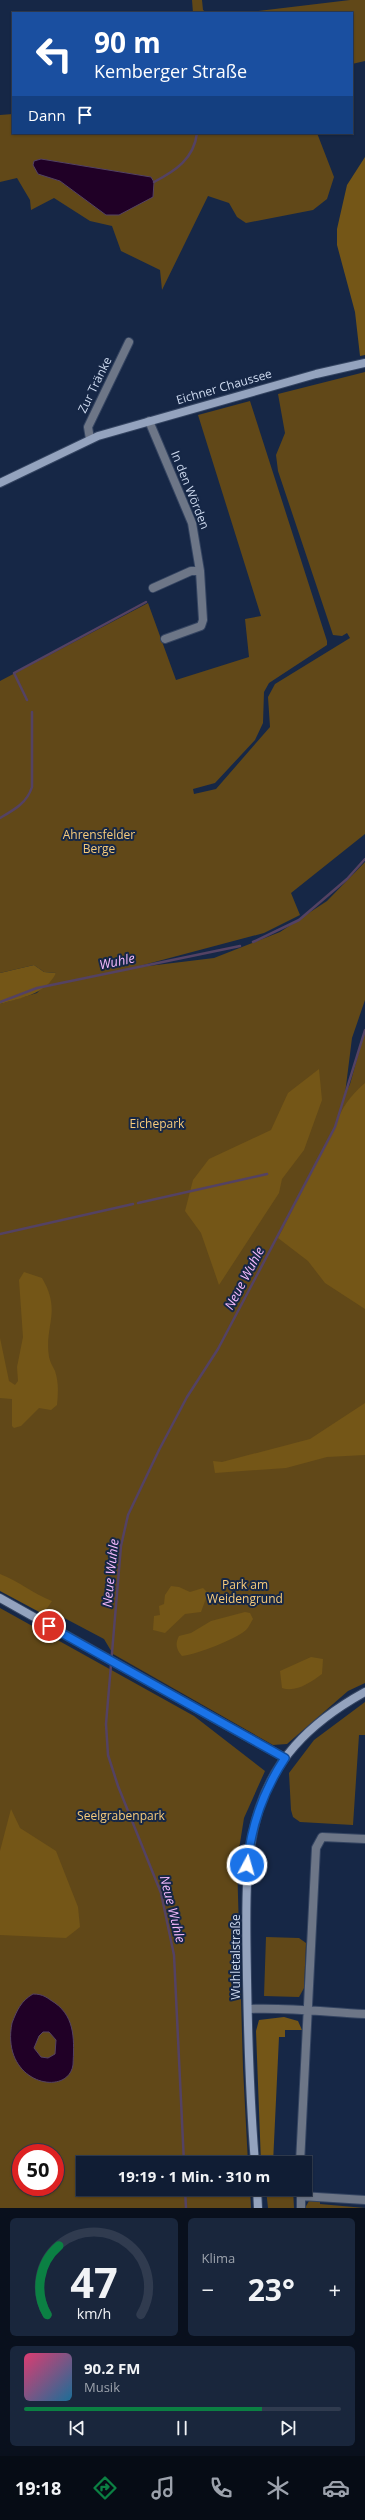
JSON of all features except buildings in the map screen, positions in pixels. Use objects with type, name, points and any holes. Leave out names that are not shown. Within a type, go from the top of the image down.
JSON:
[{"type":"main road","name":"Eichner Chaussee","points":[[0,483],[90,438],[316,374],[365,363]]},
{"type":"main road","points":[[0,1598],[285,1758]]},
{"type":"main road","name":"Wuhletalstraße","points":[[255,2156],[248,2009],[247,1878],[250,1844],[260,1804],[285,1758],[323,1720],[365,1692]]},
{"type":"main road","points":[[257,2196],[258,2208]]},
{"type":"street","name":"Zur Tränke","points":[[90,438],[88,427],[129,342]]},
{"type":"street","name":"In den Wörden","points":[[148,421],[192,523],[200,571],[203,620],[201,626],[165,639]]},
{"type":"street","points":[[153,588],[191,571],[200,571]]},
{"type":"street","points":[[300,2156],[317,1844],[322,1837],[365,1839]]},
{"type":"street","points":[[248,2009],[307,2010],[365,2014]]},
{"type":"street","points":[[312,2194],[365,2200]]},
{"type":"street","points":[[301,2196],[301,2208]]},
{"type":"green space","points":[[192,0],[202,0],[203,10],[206,12],[193,12]]},
{"type":"green space","points":[[350,0],[365,0],[365,61],[353,64],[353,12],[249,12]]},
{"type":"green space","points":[[12,114],[12,134],[317,134],[334,177],[327,199],[313,210],[246,223],[237,217],[229,203],[208,196],[162,290],[160,270],[121,251],[112,226],[90,221],[54,198],[31,210],[30,200],[17,178],[0,182],[0,115]],"holes":[[[41,159],[151,177],[154,182],[119,215],[106,215],[60,181],[38,174],[34,161]]]},
{"type":"green space","points":[[365,372],[365,834],[291,893],[300,915],[264,933],[132,968],[214,958],[280,932],[327,901],[365,862],[365,1000],[352,1038],[345,1094],[350,1084],[365,1030],[365,1683],[348,1691],[287,1744],[273,1745],[113,1654],[104,1639],[0,1584],[0,1004],[37,993],[56,973],[44,972],[34,965],[0,973],[0,681],[148,603],[176,680],[249,657],[245,619],[261,616],[198,415],[250,401],[327,641],[327,645],[269,683],[264,692],[263,723],[255,740],[215,783],[193,789],[194,794],[216,789],[270,727],[268,697],[275,684],[350,638],[347,633],[342,636],[333,635],[278,471],[276,455],[285,433],[278,394]]},
{"type":"green space","name":"Seelgrabenpark","points":[[0,1608],[194,1716],[265,1771],[244,1818],[237,1862],[243,2068],[248,2156],[76,2156],[76,2196],[250,2196],[251,2208],[0,2208]]},
{"type":"green space","points":[[365,1702],[365,1735],[359,1735],[353,1825],[300,1822],[293,1817],[291,1810],[289,1773],[314,1740]]},
{"type":"green space","points":[[266,1937],[299,1938],[306,1943],[304,1988],[299,1997],[264,1996]]},
{"type":"green space","points":[[267,2196],[293,2196],[294,2208],[268,2208]]},
{"type":"green space","points":[[320,2199],[320,2204],[365,2208],[305,2208],[309,2201]]},
{"type":"shaded area","points":[[365,157],[365,355],[360,356],[355,312],[337,245],[337,229],[347,185]]},
{"type":"shaded area","points":[[41,159],[151,177],[154,182],[153,197],[119,215],[106,215],[60,181],[38,174],[33,165],[34,161]]},
{"type":"shaded area","points":[[34,965],[44,972],[56,973],[52,980],[46,986],[32,994],[0,1004],[0,973]]},
{"type":"shaded area","points":[[319,1069],[322,1100],[304,1150],[282,1179],[279,1193],[219,1285],[201,1233],[185,1211],[193,1180],[209,1159],[271,1130],[288,1093]]},
{"type":"shaded area","points":[[365,1083],[365,1309],[325,1283],[308,1261],[278,1238],[335,1127],[343,1108],[350,1098]]},
{"type":"shaded area","points":[[24,1272],[42,1278],[51,1300],[52,1310],[48,1346],[49,1359],[55,1371],[57,1380],[58,1397],[57,1405],[51,1410],[39,1408],[21,1426],[14,1428],[12,1426],[12,1399],[0,1398],[0,1338],[9,1381],[15,1385],[18,1381],[17,1367],[23,1337],[19,1280]]},
{"type":"shaded area","points":[[365,1403],[365,1455],[327,1457],[286,1468],[215,1473],[213,1461],[222,1462],[310,1439]]},
{"type":"shaded area","points":[[0,1574],[52,1601],[43,1614],[0,1591]]},
{"type":"shaded area","points":[[171,1586],[179,1587],[190,1592],[203,1588],[208,1593],[201,1612],[185,1614],[165,1633],[153,1630],[154,1616],[160,1615],[159,1606],[164,1604],[165,1595]]},
{"type":"shaded area","points":[[245,1612],[250,1613],[253,1619],[247,1629],[240,1634],[216,1646],[189,1655],[182,1656],[178,1651],[177,1642],[179,1636],[191,1633],[211,1621]]},
{"type":"shaded area","points":[[311,1657],[323,1659],[322,1674],[298,1688],[282,1688],[280,1671]]},
{"type":"shaded area","points":[[11,1809],[20,1828],[56,1851],[78,1907],[80,1927],[66,1938],[0,1935],[0,1851]]},
{"type":"shaded area","points":[[33,1994],[43,1996],[55,2003],[62,2009],[70,2023],[74,2048],[73,2065],[68,2075],[60,2081],[48,2082],[36,2079],[25,2072],[16,2060],[11,2044],[12,2023],[20,2006]],"holes":[[[43,2032],[49,2032],[56,2040],[55,2054],[48,2058],[41,2057],[34,2048],[39,2036]]]},
{"type":"shaded area","points":[[284,2017],[298,2021],[302,2030],[285,2030],[285,2037],[279,2037],[273,2156],[261,2156],[256,2031],[259,2020]]},
{"type":"waterway","points":[[154,182],[176,169],[188,157],[192,150],[197,134]]},
{"type":"waterway","points":[[27,700],[14,673],[146,602]]},
{"type":"waterway","points":[[0,818],[23,802],[30,793],[32,787],[32,712]]},
{"type":"waterway","name":"Wuhle","points":[[253,942],[299,920],[347,879],[365,859]]},
{"type":"waterway","name":"Wuhle","points":[[0,1002],[37,988],[240,946]]},
{"type":"waterway","name":"Neue Wuhle","points":[[184,2156],[174,1955],[161,1893],[118,1786],[108,1755],[106,1724],[121,1546],[128,1515],[159,1450],[187,1397],[218,1349],[335,1127],[365,1030]]},
{"type":"waterway","points":[[138,1203],[267,1174]]},
{"type":"waterway","points":[[0,1234],[133,1204]]},
{"type":"waterway","name":"Neue Wuhle","points":[[185,2196],[186,2208]]},
{"type":"route","points":[[49,1626],[285,1758],[275,1773],[260,1804],[252,1829],[247,1865]]},
{"type":"park label","name":"Ahrensfelder Berge","points":[[99,842]]},
{"type":"park label","name":"Eichepark","points":[[157,1124]]},
{"type":"park label","name":"Park am Weidengrund","points":[[245,1592]]}]
